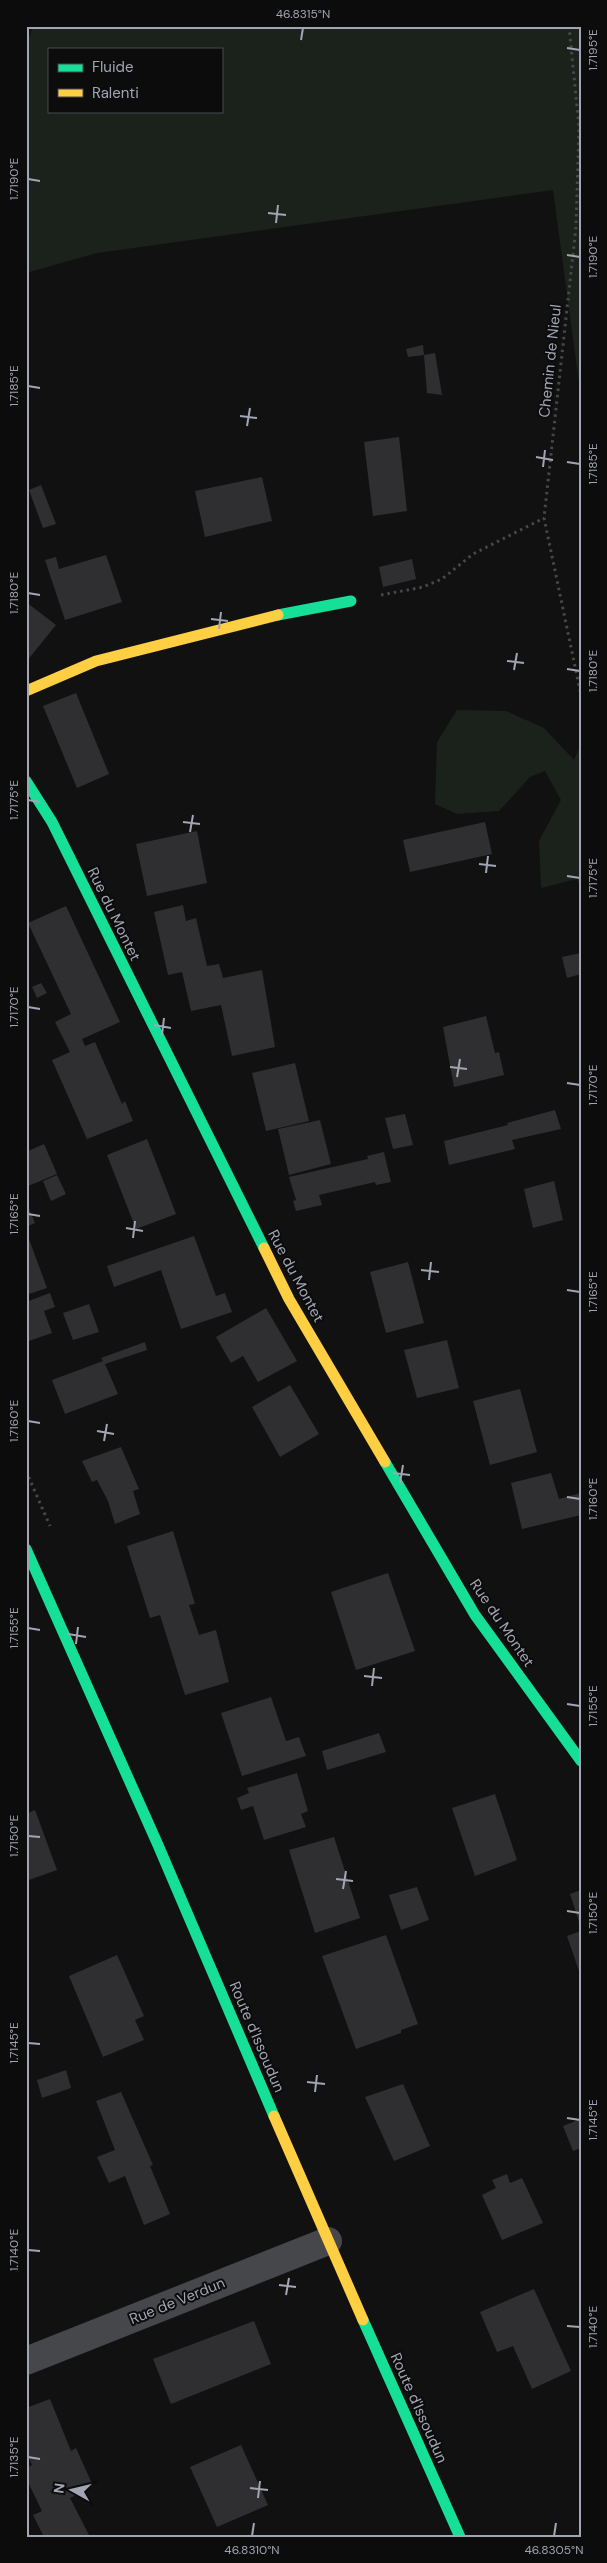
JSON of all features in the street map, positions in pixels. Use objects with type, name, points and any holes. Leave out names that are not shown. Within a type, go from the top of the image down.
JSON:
[{"type":"street","points":[[26,691],[96,661],[289,612],[351,601]]},
{"type":"street","name":"Rue du Montet","points":[[26,781],[52,822],[289,1299],[475,1615],[581,1761]]},
{"type":"street","name":"Route d'Issoudun","points":[[26,1549],[158,1845],[328,2240],[460,2537]]},
{"type":"street","name":"Rue de Verdun","points":[[26,2361],[328,2240]]},
{"type":"path","name":"Chemin de Nieul","points":[[569,26],[579,127],[576,228],[544,518],[581,695]]},
{"type":"path","points":[[351,601],[423,587],[442,579],[473,554],[544,518]]},
{"type":"shaded area","points":[[33,26],[581,26],[581,398],[553,190],[97,253],[26,273],[26,46]]},
{"type":"shaded area","points":[[457,710],[506,711],[544,728],[574,760],[581,744],[581,889],[577,879],[541,888],[539,841],[561,800],[545,771],[530,777],[499,811],[457,814],[435,804],[437,742]]},
{"type":"building","points":[[423,345],[424,355],[408,357],[406,349]]},
{"type":"building","points":[[435,353],[442,395],[427,393],[424,355]]},
{"type":"building","points":[[399,437],[407,511],[373,516],[364,442]]},
{"type":"building","points":[[262,477],[272,521],[205,537],[195,491]]},
{"type":"building","points":[[41,485],[56,524],[43,528],[29,490]]},
{"type":"building","points":[[106,555],[122,602],[65,620],[45,560],[56,557],[59,569]]},
{"type":"building","points":[[412,559],[416,579],[383,587],[379,567]]},
{"type":"building","points":[[26,602],[56,625],[26,662]]},
{"type":"building","points":[[76,693],[109,774],[77,788],[43,706]]},
{"type":"building","points":[[485,822],[492,854],[410,872],[403,840]]},
{"type":"building","points":[[197,831],[207,883],[147,896],[136,844]]},
{"type":"building","points":[[183,905],[186,921],[196,918],[207,966],[219,964],[223,978],[262,970],[275,1047],[232,1056],[221,1005],[191,1011],[182,972],[168,975],[154,912]]},
{"type":"building","points":[[66,906],[120,1022],[82,1039],[85,1046],[95,1042],[122,1104],[125,1101],[133,1121],[87,1139],[52,1060],[70,1052],[55,1022],[71,1014],[28,923]]},
{"type":"building","points":[[581,953],[581,974],[567,978],[562,957]]},
{"type":"building","points":[[41,983],[47,993],[37,998],[32,987]]},
{"type":"building","points":[[486,1016],[495,1053],[499,1052],[504,1075],[454,1087],[443,1027]]},
{"type":"building","points":[[295,1063],[309,1121],[266,1131],[252,1073]]},
{"type":"building","points":[[555,1110],[561,1129],[512,1140],[515,1149],[449,1165],[444,1141],[508,1125],[507,1123]]},
{"type":"building","points":[[405,1114],[413,1145],[393,1149],[385,1118]]},
{"type":"building","points":[[320,1120],[331,1164],[289,1175],[278,1129]]},
{"type":"building","points":[[147,1139],[176,1214],[136,1229],[107,1155]]},
{"type":"building","points":[[44,1144],[57,1174],[28,1186],[26,1152]]},
{"type":"building","points":[[384,1152],[391,1182],[376,1185],[375,1182],[319,1195],[322,1205],[296,1211],[293,1201],[296,1200],[289,1177],[368,1159],[367,1156]]},
{"type":"building","points":[[57,1175],[66,1194],[51,1201],[43,1181]]},
{"type":"building","points":[[554,1181],[563,1220],[533,1228],[524,1189]]},
{"type":"building","points":[[26,1202],[35,1223],[26,1227]]},
{"type":"building","points":[[26,1231],[47,1288],[26,1295]]},
{"type":"building","points":[[194,1236],[216,1296],[225,1293],[232,1312],[181,1329],[161,1270],[114,1287],[107,1266]]},
{"type":"building","points":[[408,1262],[424,1323],[386,1333],[370,1272]]},
{"type":"building","points":[[50,1293],[55,1307],[44,1311],[52,1333],[26,1342],[26,1302]]},
{"type":"building","points":[[89,1304],[99,1332],[73,1340],[63,1313]]},
{"type":"building","points":[[266,1308],[297,1361],[258,1382],[243,1356],[231,1363],[216,1337]]},
{"type":"building","points":[[447,1340],[459,1388],[417,1398],[404,1350]]},
{"type":"building","points":[[145,1342],[147,1350],[105,1364],[118,1394],[65,1414],[52,1380],[103,1361],[101,1358]]},
{"type":"building","points":[[290,1385],[319,1434],[280,1457],[252,1407]]},
{"type":"building","points":[[520,1389],[537,1452],[490,1465],[473,1401]]},
{"type":"building","points":[[121,1447],[139,1489],[133,1491],[140,1514],[115,1524],[108,1501],[97,1480],[92,1482],[82,1461]]},
{"type":"building","points":[[551,1473],[559,1499],[581,1493],[581,1515],[522,1529],[511,1483]]},
{"type":"building","points":[[173,1531],[195,1604],[189,1605],[199,1635],[216,1630],[229,1682],[185,1695],[160,1615],[150,1618],[127,1546]]},
{"type":"building","points":[[388,1573],[415,1651],[356,1670],[331,1592]]},
{"type":"building","points":[[271,1697],[286,1741],[299,1737],[306,1756],[242,1776],[221,1713]]},
{"type":"building","points":[[379,1733],[386,1752],[327,1770],[322,1751]]},
{"type":"building","points":[[297,1773],[308,1811],[301,1814],[306,1827],[264,1840],[253,1806],[241,1810],[237,1798],[249,1793],[247,1788]]},
{"type":"building","points":[[495,1794],[517,1860],[475,1876],[452,1808]]},
{"type":"building","points":[[35,1810],[57,1870],[26,1881],[26,1814]]},
{"type":"building","points":[[334,1837],[360,1918],[315,1933],[289,1850]]},
{"type":"building","points":[[417,1887],[429,1920],[401,1930],[389,1895]]},
{"type":"building","points":[[581,1890],[581,1924],[580,1925],[570,1894]]},
{"type":"building","points":[[581,1931],[581,1974],[580,1974],[567,1936]]},
{"type":"building","points":[[386,1935],[418,2024],[401,2030],[401,2033],[356,2049],[322,1956]]},
{"type":"building","points":[[117,1955],[144,2016],[135,2020],[144,2040],[103,2057],[69,1976]]},
{"type":"building","points":[[66,2070],[71,2088],[42,2098],[37,2080]]},
{"type":"building","points":[[403,2084],[430,2146],[394,2161],[365,2097]]},
{"type":"building","points":[[121,2092],[153,2165],[150,2166],[170,2214],[144,2225],[125,2176],[109,2183],[97,2157],[115,2150],[96,2101]]},
{"type":"building","points":[[581,2119],[581,2148],[573,2151],[563,2126]]},
{"type":"building","points":[[507,2174],[510,2183],[522,2178],[543,2223],[502,2240],[482,2195],[496,2188],[492,2180]]},
{"type":"building","points":[[534,2289],[571,2371],[532,2389],[513,2346],[497,2352],[480,2312]]},
{"type":"building","points":[[254,2321],[271,2364],[171,2404],[153,2359]]},
{"type":"building","points":[[50,2399],[71,2451],[76,2448],[93,2486],[70,2498],[90,2537],[44,2537],[33,2515],[42,2511],[26,2478],[26,2468],[32,2465],[26,2451],[26,2408]]},
{"type":"building","points":[[241,2445],[268,2505],[217,2527],[190,2467]]},
{"type":"traffic: fast","points":[[278,615],[351,601]]},
{"type":"traffic: fast","points":[[26,781],[52,822],[264,1248]]},
{"type":"traffic: fast","points":[[385,1462],[475,1615],[581,1761]]},
{"type":"traffic: fast","points":[[26,1549],[158,1845],[274,2116]]},
{"type":"traffic: fast","points":[[363,2320],[460,2537]]},
{"type":"traffic: slow","points":[[26,691],[96,661],[278,615]]},
{"type":"traffic: slow","points":[[264,1248],[289,1299],[385,1462]]},
{"type":"traffic: slow","points":[[274,2116],[363,2320]]}]
